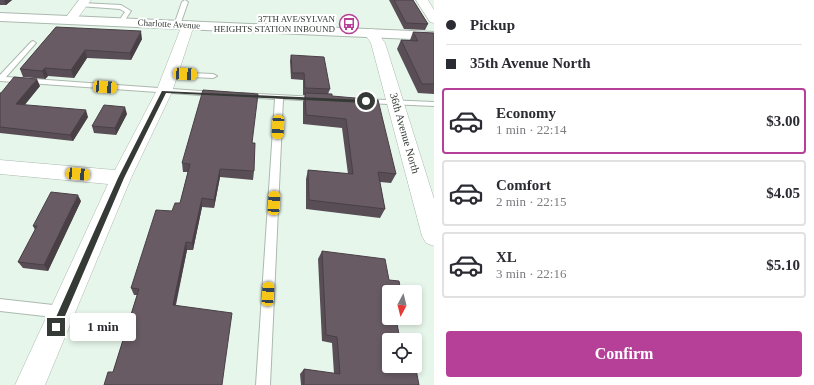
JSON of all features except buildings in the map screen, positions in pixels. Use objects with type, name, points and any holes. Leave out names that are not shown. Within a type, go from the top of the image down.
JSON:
[{"type":"main road","name":"Charlotte Avenue","points":[[0,17],[434,36]]},
{"type":"street","points":[[422,0],[434,19]]},
{"type":"street","points":[[70,20],[83,3]]},
{"type":"street","points":[[30,385],[121,178],[167,83],[182,25]]},
{"type":"street","name":"36th Avenue North","points":[[371,33],[378,43],[434,236]]},
{"type":"street","points":[[0,167],[121,178]]},
{"type":"lane","points":[[182,25],[185,2]]},
{"type":"lane","points":[[83,3],[126,9],[128,11],[121,22]]},
{"type":"lane","points":[[0,79],[33,43]]},
{"type":"lane","points":[[167,83],[213,76]]},
{"type":"lane","points":[[0,79],[167,83],[229,94],[326,99]]},
{"type":"lane","points":[[263,385],[279,97]]},
{"type":"lane","points":[[357,101],[434,104]]},
{"type":"lane","points":[[0,305],[62,312]]},
{"type":"place","name":"37TH AVE/SYLVAN HEIGHTS STATION INBOUND","points":[[349,24]]},
{"type":"route","points":[[56,327],[121,178],[164,92],[366,101]]}]
